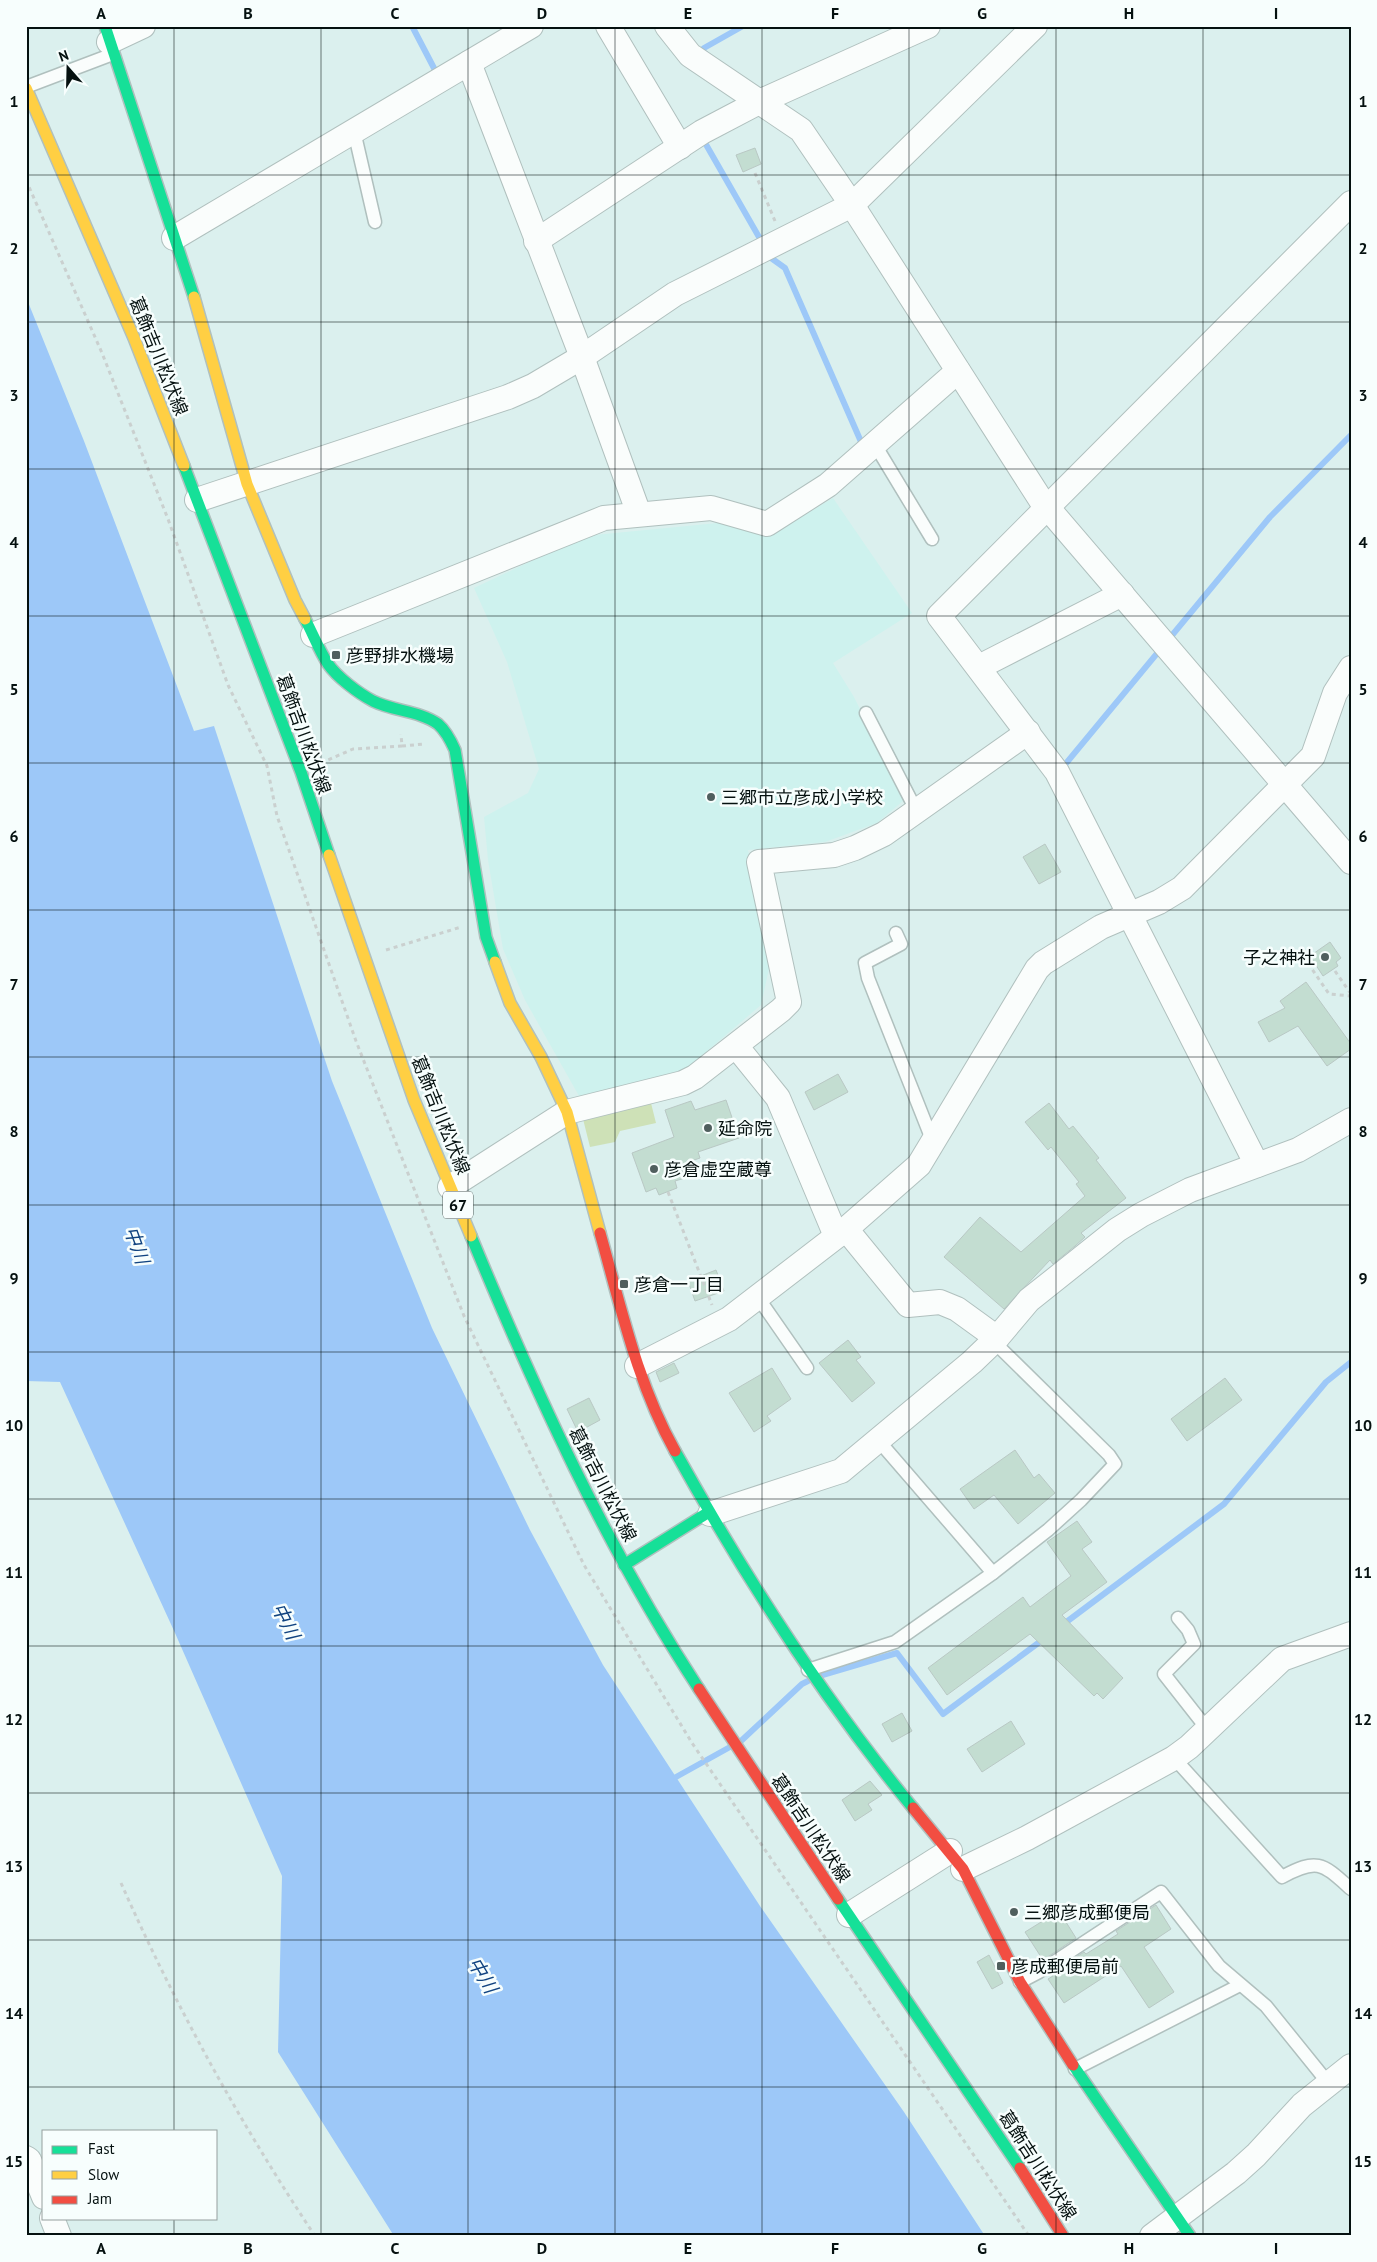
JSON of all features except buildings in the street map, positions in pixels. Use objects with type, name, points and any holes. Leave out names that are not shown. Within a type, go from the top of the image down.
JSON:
[{"type":"street","points":[[143,26],[109,41],[200,314],[247,484],[280,563],[329,665],[347,682],[371,700],[423,717],[438,724],[447,734],[455,750],[486,937],[510,1004],[541,1057],[567,1112],[637,1366],[659,1422],[709,1513],[808,1670],[874,1761],[956,1860],[1020,1982],[1075,2068],[1184,2227]]},
{"type":"street","points":[[174,238],[531,26]]},
{"type":"street","points":[[608,26],[680,147]]},
{"type":"street","points":[[667,26],[690,55],[801,130],[852,205],[1046,507],[1286,784],[1351,862]]},
{"type":"street","points":[[536,241],[702,132],[759,102],[928,26]]},
{"type":"street","points":[[197,500],[508,397],[533,386],[582,357],[675,294],[852,205],[1035,26]]},
{"type":"street","points":[[469,63],[582,357],[639,514]]},
{"type":"street","name":"葛飾吉川松伏線","points":[[26,87],[134,338],[197,500],[301,772],[363,957],[414,1100],[517,1346],[569,1458],[624,1565],[724,1729],[1007,2148],[1063,2236]]},
{"type":"street","points":[[1257,1165],[1057,772],[939,616],[1351,203]]},
{"type":"street","points":[[313,635],[604,518],[711,508],[767,524],[828,485],[958,371]]},
{"type":"street","points":[[979,667],[1122,594]]},
{"type":"street","points":[[637,1366],[719,1324],[841,1232],[919,1165],[1037,969],[1043,963],[1101,927],[1159,902],[1182,888],[1313,756],[1336,693],[1351,668]]},
{"type":"street","points":[[450,1187],[567,1112],[683,1083],[695,1077],[736,1046],[790,1002],[768,911],[759,862],[834,855],[855,848],[884,834],[1028,732]]},
{"type":"street","points":[[736,1046],[778,1098],[841,1232],[908,1305],[940,1302],[957,1309],[995,1340]]},
{"type":"street","points":[[624,1565],[709,1513],[841,1471],[995,1340],[1029,1300],[1133,1220],[1190,1190],[1298,1150],[1351,1120]]},
{"type":"street","points":[[849,1914],[956,1860],[1027,1838],[1174,1758],[1189,1748],[1282,1658],[1351,1634]]},
{"type":"street","points":[[1152,2236],[1184,2227],[1256,2155],[1302,2105],[1351,2066]]},
{"type":"street","points":[[26,2158],[30,2160],[42,2192]]},
{"type":"street","points":[[53,2220],[59,2236]]},
{"type":"lane","points":[[26,87],[109,41]]},
{"type":"lane","points":[[354,131],[375,222]]},
{"type":"lane","points":[[874,443],[932,539]]},
{"type":"lane","points":[[866,713],[916,810]]},
{"type":"lane","points":[[896,933],[901,944],[865,963],[868,978],[933,1142]]},
{"type":"lane","points":[[757,1296],[807,1368]]},
{"type":"lane","points":[[808,1670],[895,1642],[993,1573],[1048,1530],[1082,1500],[1115,1464],[1109,1455],[995,1340]]},
{"type":"lane","points":[[878,1440],[993,1573]]},
{"type":"lane","points":[[1178,1618],[1188,1630],[1194,1644],[1164,1674],[1208,1730]]},
{"type":"lane","points":[[1174,1758],[1282,1877],[1294,1870],[1317,1865],[1327,1868],[1348,1880]]},
{"type":"lane","points":[[1020,1982],[1039,1972],[1160,1892],[1219,1966],[1266,2006],[1329,2084]]},
{"type":"lane","points":[[1075,2068],[1240,1985]]},
{"type":"path","points":[[755,173],[784,240]]},
{"type":"path","points":[[400,711],[402,746]]},
{"type":"path","points":[[301,772],[353,749],[426,744]]},
{"type":"path","points":[[363,957],[483,920]]},
{"type":"path","points":[[1299,950],[1329,994],[1351,995]]},
{"type":"path","points":[[1335,971],[1351,995]]},
{"type":"path","points":[[668,1192],[719,1324]]},
{"type":"path","points":[[121,1883],[201,2049],[275,2176],[315,2236]]},
{"type":"shaded area","name":"三郷市立彦成小学校","points":[[833,498],[912,613],[833,663],[854,697],[890,769],[903,801],[877,823],[825,842],[748,850],[772,955],[761,1005],[686,1069],[610,1090],[579,1096],[525,1000],[503,949],[488,860],[484,817],[528,793],[539,769],[507,662],[474,588],[584,536],[728,522],[770,536]]},
{"type":"green space","points":[[650,1099],[656,1123],[620,1131],[615,1142],[590,1147],[583,1119]]},
{"type":"water","name":"中川","points":[[26,297],[84,441],[194,731],[214,726],[332,1081],[432,1328],[530,1530],[603,1665],[760,1906],[904,2112],[985,2236],[394,2236],[278,2052],[282,1876],[175,1633],[60,1382],[26,1381]]},
{"type":"waterway","points":[[412,26],[436,72]]},
{"type":"waterway","points":[[706,54],[702,51],[704,48],[743,26]]},
{"type":"waterway","points":[[707,139],[704,141],[763,244]]},
{"type":"waterway","points":[[768,253],[771,258],[785,268],[862,444]]},
{"type":"waterway","points":[[1063,767],[1270,517],[1351,435]]},
{"type":"waterway","points":[[1061,1626],[1224,1504],[1326,1382],[1351,1362]]},
{"type":"waterway","points":[[819,1676],[897,1653],[943,1714],[1045,1638]]},
{"type":"waterway","points":[[741,1741],[802,1684],[808,1681]]},
{"type":"waterway","points":[[676,1777],[730,1747]]},
{"type":"traffic: fast","points":[[105,26],[194,297]]},
{"type":"traffic: fast","points":[[184,466],[301,772],[329,855]]},
{"type":"traffic: fast","points":[[305,619],[328,664],[348,684],[373,701],[431,720],[441,727],[450,740],[455,750],[486,937],[495,962]]},
{"type":"traffic: fast","points":[[471,1236],[521,1353],[574,1468],[633,1580],[699,1689]]},
{"type":"traffic: fast","points":[[675,1451],[729,1544],[786,1635],[847,1723],[913,1808]]},
{"type":"traffic: fast","points":[[624,1565],[709,1512]]},
{"type":"traffic: fast","points":[[838,1899],[1020,2168]]},
{"type":"traffic: fast","points":[[1073,2065],[1190,2236]]},
{"type":"traffic: slow","points":[[26,88],[134,338],[184,466]]},
{"type":"traffic: slow","points":[[194,297],[247,484],[295,600],[305,619]]},
{"type":"traffic: slow","points":[[329,855],[414,1100],[471,1236]]},
{"type":"traffic: slow","points":[[495,962],[510,1003],[541,1057],[567,1112],[600,1233]]},
{"type":"traffic: jam","points":[[600,1233],[640,1372],[650,1399],[675,1451]]},
{"type":"traffic: jam","points":[[699,1689],[838,1899]]},
{"type":"traffic: jam","points":[[913,1808],[963,1869],[1020,1982],[1073,2065]]},
{"type":"traffic: jam","points":[[1020,2168],[1063,2236]]},
{"type":"place","name":"彦野排水機場","points":[[336,655]]},
{"type":"place","name":"三郷市立彦成小学校","points":[[711,797]]},
{"type":"place","name":"子之神社","points":[[1325,957]]},
{"type":"place","name":"延命院","points":[[708,1128]]},
{"type":"place","name":"彦倉虚空蔵尊","points":[[654,1169]]},
{"type":"place","name":"彦倉一丁目","points":[[624,1284]]},
{"type":"place","name":"三郷彦成郵便局","points":[[1014,1912]]},
{"type":"place","name":"彦成郵便局前","points":[[1001,1966]]}]
